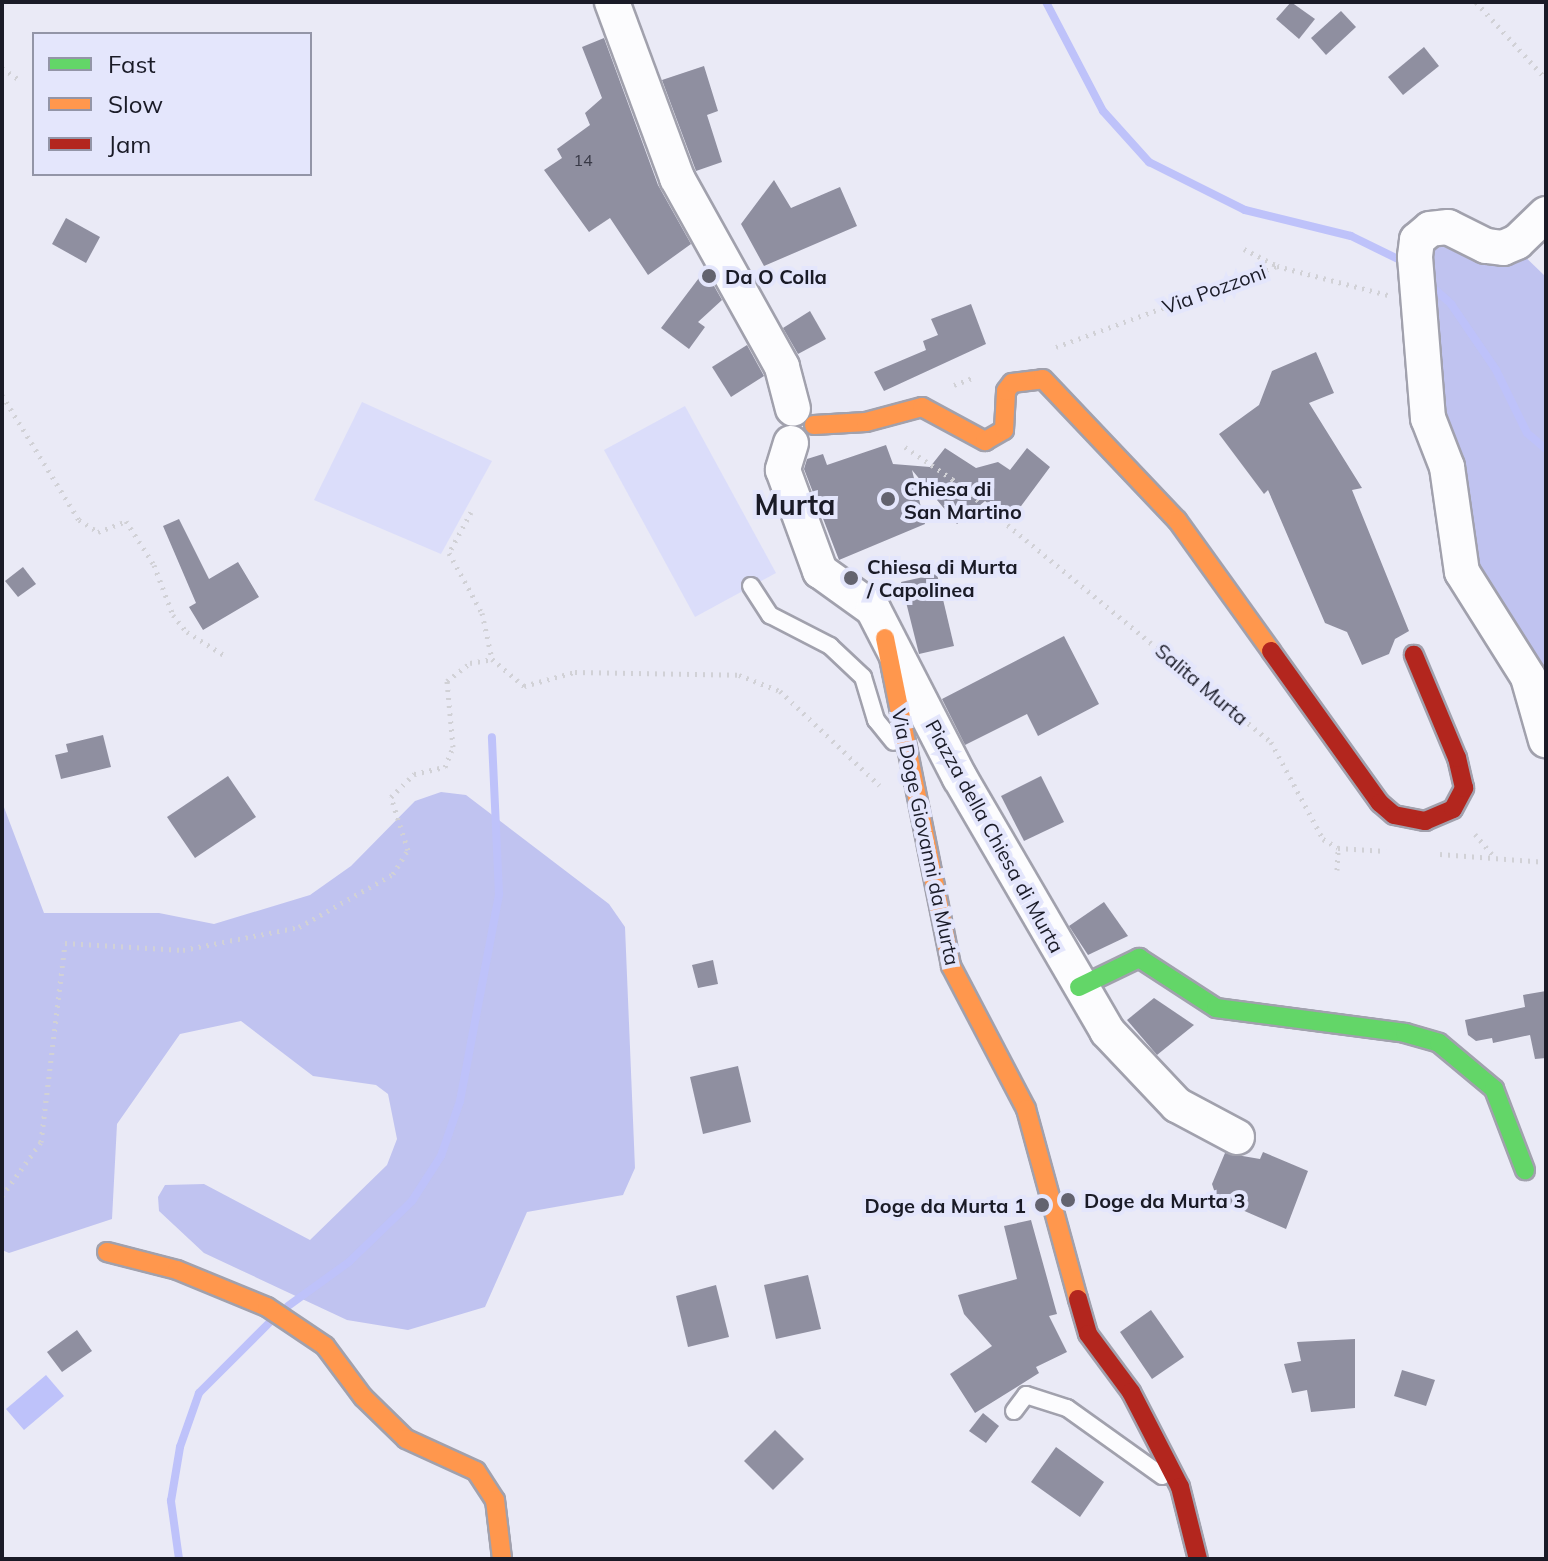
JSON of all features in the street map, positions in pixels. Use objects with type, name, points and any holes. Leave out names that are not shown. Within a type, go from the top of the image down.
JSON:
[{"type":"street","points":[[612,2],[677,178],[782,367],[799,425],[866,422],[922,407],[976,438],[996,438],[1004,430],[1006,391],[1012,383],[1043,379],[1177,520],[1380,803],[1394,815],[1425,821],[1453,809],[1464,788],[1457,758],[1414,655]]},
{"type":"street","points":[[1546,214],[1517,242],[1503,248],[1486,246],[1448,227],[1430,229],[1415,247],[1428,418],[1447,467],[1462,572],[1528,677],[1546,740]]},
{"type":"street","name":"Piazza della Chiesa di Murta","points":[[799,425],[783,470],[820,571],[865,600],[1079,987],[1107,1031],[1177,1105],[1237,1137]]},
{"type":"street","name":"Via Doge Giovanni da Murta","points":[[885,638],[903,744],[951,966],[1026,1109],[1088,1334],[1131,1392],[1180,1487],[1198,1559]]},
{"type":"street","points":[[1079,987],[1139,958],[1216,1008],[1405,1033],[1439,1043],[1494,1089],[1525,1170]]},
{"type":"street","points":[[107,1252],[177,1270],[267,1307],[325,1346],[363,1397],[406,1439],[476,1471],[495,1500],[502,1559]]},
{"type":"lane","points":[[751,586],[770,615],[830,646],[863,677],[876,720],[890,742],[903,744]]},
{"type":"lane","points":[[1014,1411],[1026,1395],[1067,1408],[1180,1487]]},
{"type":"path","points":[[1476,2],[1546,79]]},
{"type":"path","points":[[2,68],[21,81]]},
{"type":"path","points":[[1244,249],[1277,266]]},
{"type":"path","name":"Via Pozzoni","points":[[1042,352],[1277,266],[1388,296],[1420,296]]},
{"type":"path","points":[[940,390],[984,374]]},
{"type":"path","points":[[2,395],[79,520],[98,532],[126,521],[154,565],[173,615],[187,632],[227,657]]},
{"type":"path","name":"Salita Murta","points":[[866,422],[952,479],[1271,742],[1323,839],[1338,848]]},
{"type":"path","points":[[471,512],[449,553],[482,613],[492,659],[524,686],[575,672],[739,675],[780,691],[885,791],[914,796]]},
{"type":"path","points":[[2,1196],[41,1142],[65,943],[183,950],[299,927],[393,874],[408,850],[391,797],[414,774],[445,767],[453,747],[447,681],[470,663],[492,659]]},
{"type":"path","points":[[1337,870],[1338,848],[1400,852]]},
{"type":"path","points":[[1432,854],[1546,862]]},
{"type":"shaded area","points":[[1440,241],[1520,252],[1546,277],[1546,709],[1474,562],[1441,419],[1423,257]]},
{"type":"shaded area","points":[[362,402],[492,461],[441,554],[314,500]]},
{"type":"shaded area","points":[[685,406],[776,573],[695,617],[604,450]]},
{"type":"shaded area","points":[[441,792],[466,795],[609,904],[625,927],[635,1168],[623,1195],[527,1212],[485,1307],[408,1330],[347,1320],[204,1253],[159,1211],[158,1197],[165,1185],[204,1184],[310,1240],[387,1165],[397,1139],[388,1094],[376,1085],[313,1076],[241,1021],[180,1034],[117,1124],[112,1219],[9,1253],[2,1250],[2,802],[44,913],[159,913],[214,924],[310,895],[351,866],[415,801]]},
{"type":"shaded area","points":[[46,1375],[64,1396],[24,1430],[6,1409]]},
{"type":"building","points":[[1291,2],[1315,19],[1299,39],[1276,19]]},
{"type":"building","points":[[1341,11],[1356,27],[1326,55],[1311,38]]},
{"type":"building","points":[[604,38],[658,185],[691,244],[648,275],[610,218],[589,232],[544,170],[562,158],[557,149],[590,125],[585,113],[602,98],[582,47]]},
{"type":"building","points":[[1424,47],[1439,66],[1403,95],[1388,77]]},
{"type":"building","points":[[704,66],[718,111],[707,115],[722,162],[696,171],[662,80]]},
{"type":"building","points":[[774,180],[791,208],[840,187],[857,226],[764,266],[741,224]]},
{"type":"building","points":[[66,218],[100,237],[86,263],[52,244]]},
{"type":"building","points":[[705,270],[722,300],[698,322],[705,327],[689,349],[661,328]]},
{"type":"building","points":[[971,304],[986,344],[884,391],[874,372],[926,350],[923,341],[938,335],[931,319]]},
{"type":"building","points":[[810,311],[826,339],[798,354],[783,328]]},
{"type":"building","points":[[747,345],[764,376],[731,397],[712,367]]},
{"type":"building","points":[[1316,352],[1334,393],[1309,403],[1362,488],[1352,490],[1409,631],[1395,639],[1389,654],[1362,665],[1347,632],[1325,623],[1268,490],[1264,494],[1219,434],[1259,405],[1272,371]]},
{"type":"building","name":"Chiesa di San Martino","points":[[886,445],[893,464],[930,467],[945,448],[976,468],[998,462],[1010,470],[1027,448],[1050,467],[1010,521],[985,501],[957,524],[912,470],[925,524],[839,560],[804,469],[807,459],[823,454],[827,465]]},
{"type":"building","points":[[179,519],[209,579],[238,562],[259,597],[203,630],[189,607],[196,603],[163,526]]},
{"type":"building","points":[[23,567],[36,584],[18,597],[5,581]]},
{"type":"building","points":[[937,574],[954,646],[919,654],[901,582]]},
{"type":"building","points":[[1064,636],[1099,704],[1038,736],[1027,714],[965,745],[942,699]]},
{"type":"building","points":[[103,735],[111,767],[61,779],[55,755],[68,752],[66,744]]},
{"type":"building","points":[[228,776],[256,817],[195,858],[167,817]]},
{"type":"building","points":[[1041,776],[1064,822],[1024,841],[1001,796]]},
{"type":"building","points":[[1104,902],[1128,936],[1088,955],[1069,926]]},
{"type":"building","points":[[713,960],[718,984],[698,988],[692,965]]},
{"type":"building","points":[[1546,991],[1546,1058],[1535,1059],[1530,1035],[1493,1043],[1492,1038],[1476,1041],[1468,1035],[1465,1020],[1525,1007],[1523,995]]},
{"type":"building","points":[[1154,998],[1194,1025],[1157,1055],[1127,1020]]},
{"type":"building","points":[[738,1066],[751,1122],[703,1134],[690,1077]]},
{"type":"building","points":[[1263,1152],[1308,1171],[1286,1229],[1217,1199],[1212,1184],[1225,1153],[1260,1159]]},
{"type":"building","points":[[1031,1220],[1057,1314],[1049,1316],[1067,1352],[1036,1367],[1039,1373],[975,1413],[950,1374],[992,1346],[964,1314],[958,1295],[1017,1279],[1004,1226]]},
{"type":"building","points":[[808,1275],[821,1329],[776,1339],[764,1285]]},
{"type":"building","points":[[716,1285],[729,1337],[688,1347],[676,1296]]},
{"type":"building","points":[[1151,1310],[1184,1357],[1152,1379],[1120,1332]]},
{"type":"building","points":[[77,1330],[92,1351],[62,1372],[47,1352]]},
{"type":"building","points":[[1355,1339],[1355,1408],[1311,1412],[1307,1390],[1292,1393],[1284,1364],[1301,1361],[1297,1342]]},
{"type":"building","points":[[1402,1370],[1435,1380],[1426,1406],[1394,1396]]},
{"type":"building","points":[[983,1413],[999,1426],[986,1443],[969,1431]]},
{"type":"building","points":[[775,1430],[804,1459],[773,1490],[744,1461]]},
{"type":"building","points":[[1056,1447],[1104,1482],[1080,1517],[1031,1482]]},
{"type":"waterway","points":[[1046,2],[1103,111],[1149,162],[1245,210],[1351,236],[1404,262]]},
{"type":"waterway","points":[[1429,284],[1451,304],[1496,370],[1527,433],[1546,449]]},
{"type":"waterway","points":[[288,1306],[349,1262],[412,1201],[441,1156],[460,1101],[499,894],[492,737]]},
{"type":"waterway","points":[[179,1559],[171,1501],[180,1447],[199,1393],[269,1323]]},
{"type":"traffic: fast","points":[[1079,987],[1139,958],[1216,1008],[1405,1033],[1439,1043],[1494,1089],[1525,1170]]},
{"type":"traffic: slow","points":[[814,425],[866,422],[922,407],[985,441],[1004,430],[1006,391],[1012,383],[1043,379],[1177,520],[1271,651]]},
{"type":"traffic: slow","points":[[885,638],[951,966],[1026,1109],[1078,1299]]},
{"type":"traffic: slow","points":[[107,1252],[177,1270],[267,1307],[325,1346],[363,1397],[406,1439],[476,1471],[495,1500],[502,1559]]},
{"type":"traffic: jam","points":[[1271,651],[1380,803],[1394,815],[1425,821],[1453,809],[1464,788],[1457,758],[1414,655]]},
{"type":"traffic: jam","points":[[1078,1299],[1088,1334],[1131,1392],[1180,1487],[1198,1559]]},
{"type":"place","name":"Da O Colla","points":[[709,276]]},
{"type":"place","name":"Chiesa di San Martino","points":[[888,499]]},
{"type":"place","name":"Chiesa di Murta / Capolinea","points":[[851,578]]},
{"type":"place","name":"Doge da Murta 3","points":[[1068,1200]]},
{"type":"place","name":"Doge da Murta 1","points":[[1042,1205]]},
{"type":"district","name":"Murta","points":[[795,505]]}]
